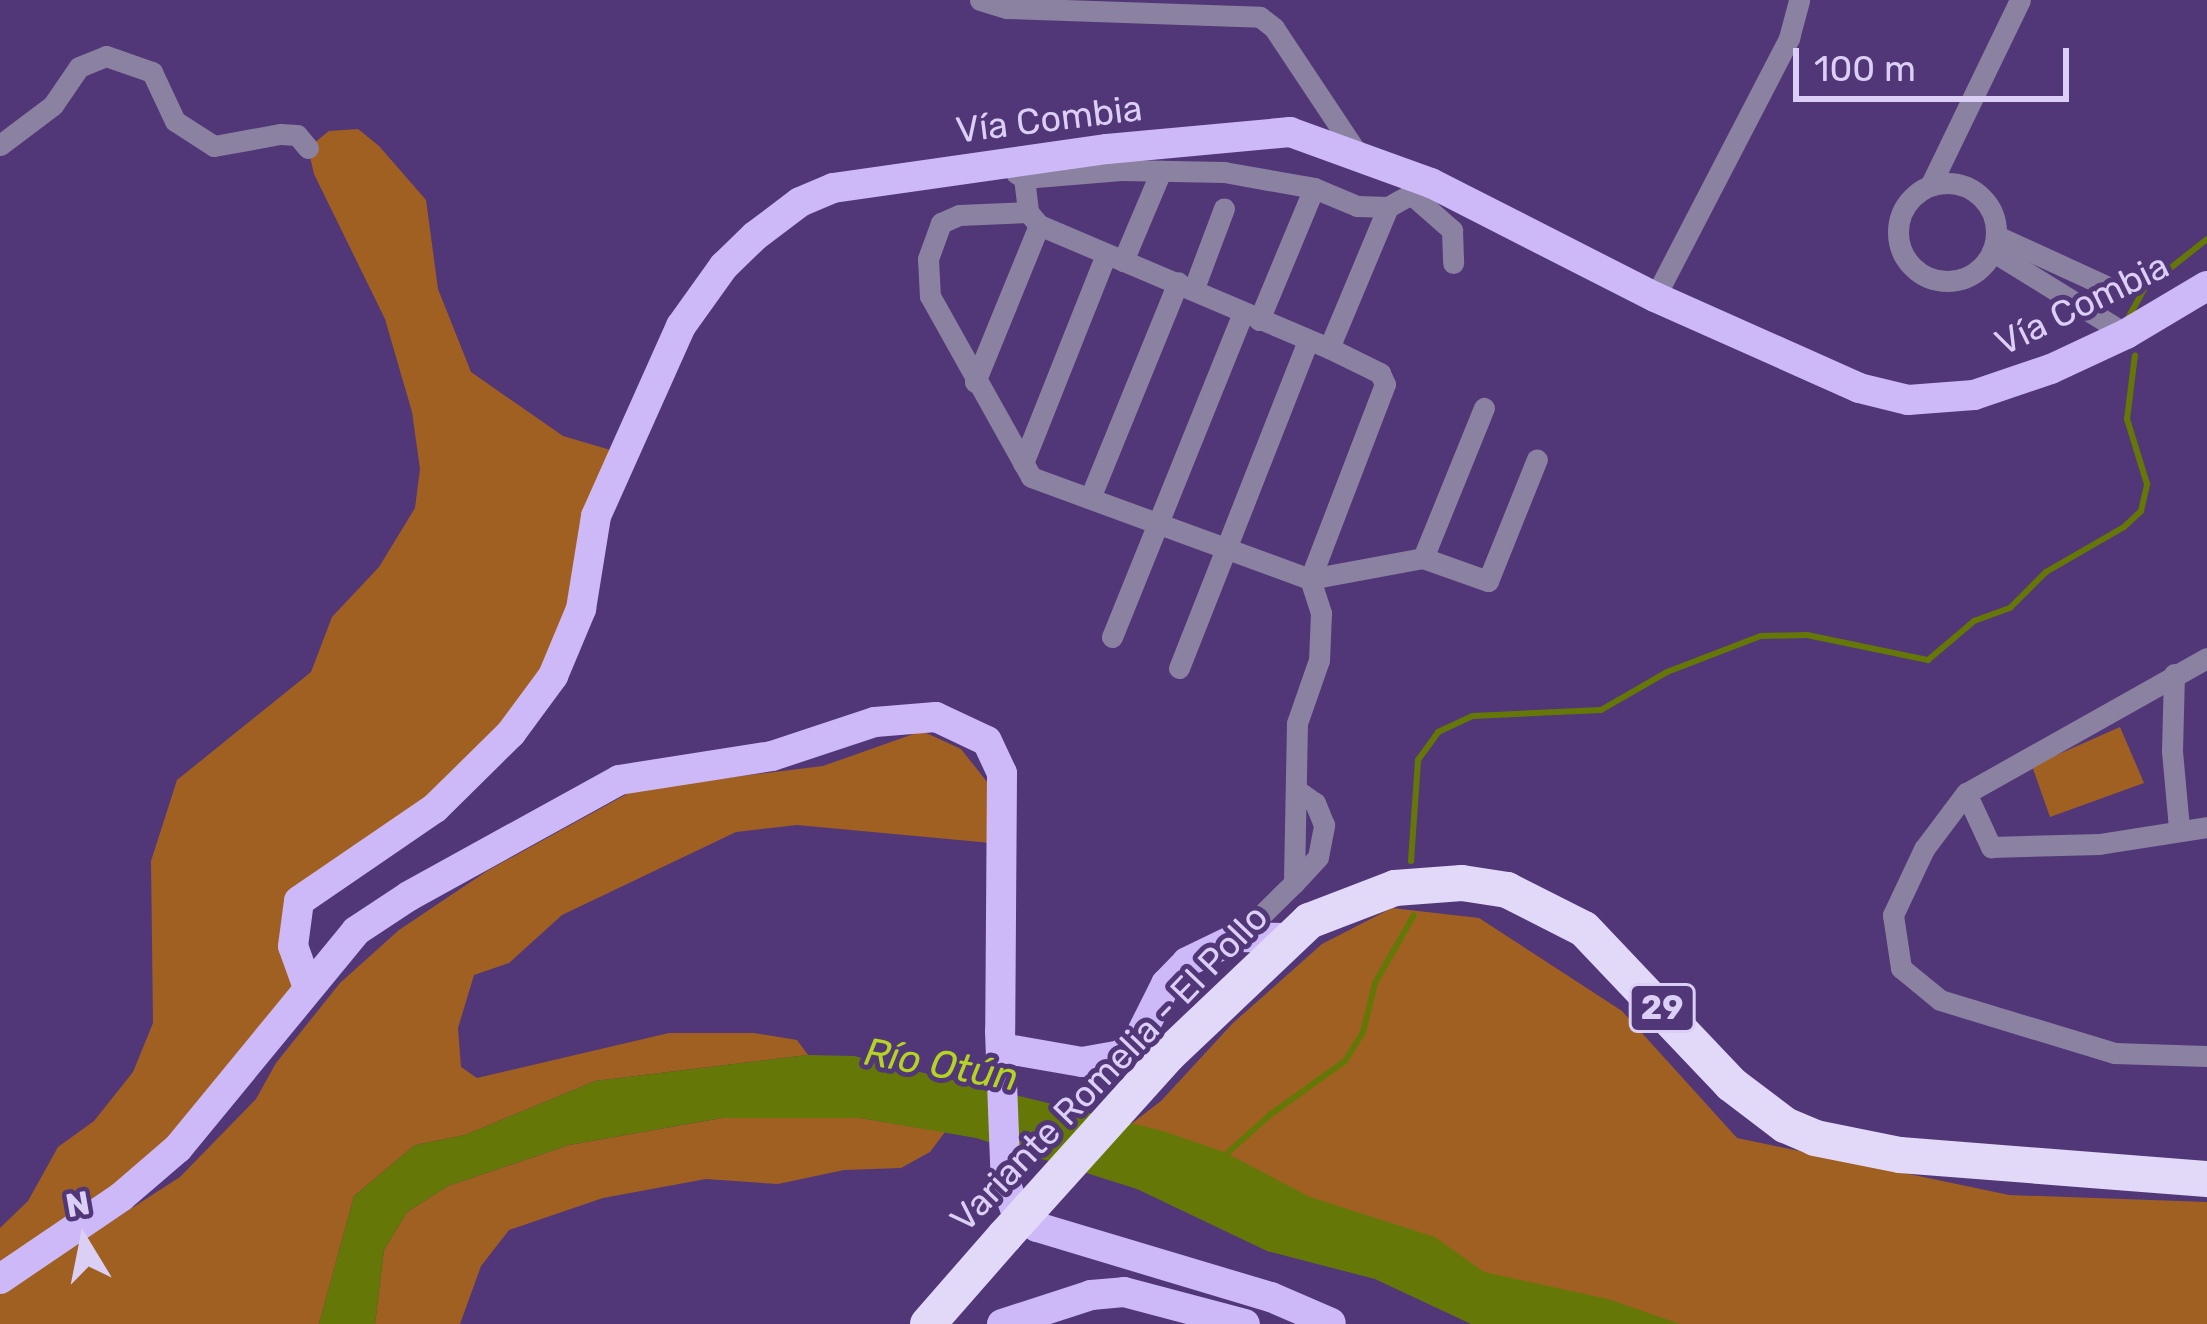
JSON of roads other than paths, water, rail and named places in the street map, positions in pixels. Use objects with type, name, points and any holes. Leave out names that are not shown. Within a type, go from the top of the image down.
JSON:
[{"type":"highway","name":"Variante Romelia - El Pollo","points":[[928,1324],[1168,1055],[1287,938],[1334,908],[1394,888],[1462,883],[1507,890],[1584,929],[1731,1084],[1800,1131],[1854,1148],[1900,1155],[2207,1179]]},
{"type":"main road","name":"Vía Combia","points":[[308,985],[293,946],[299,901],[435,808],[511,733],[554,676],[581,609],[596,516],[681,326],[724,266],[800,202],[833,188],[1012,171],[1274,130],[1361,159],[1859,388],[1908,400],[1974,395],[2126,334],[2207,286]]},
{"type":"main road","points":[[0,1279],[121,1197],[178,1148],[356,931],[619,780],[772,756],[875,722],[936,717],[987,741],[1002,773],[1001,1048],[1010,1197],[1037,1228],[1270,1297],[1330,1324]]},
{"type":"main road","points":[[1001,1048],[1082,1062],[1121,1055],[1139,1038],[1176,972],[1210,948],[1239,937],[1287,938]]},
{"type":"main road","points":[[1002,1324],[1091,1295],[1124,1292],[1245,1324]]},
{"type":"street","points":[[980,0],[1007,8],[1260,17],[1274,28],[1361,159]]},
{"type":"street","points":[[1655,297],[1790,38],[1799,0]]},
{"type":"street","points":[[1930,184],[1951,183],[1979,194],[1989,206],[1994,243],[1971,275],[1955,280],[1923,275],[1910,266],[1897,236],[1899,220],[1905,203],[1930,184],[2020,0]]},
{"type":"street","points":[[0,145],[53,105],[79,67],[106,56],[152,72],[175,121],[214,146],[280,134],[297,135],[308,148]]},
{"type":"street","points":[[975,382],[1033,219],[1012,171],[1224,172],[1314,188],[1357,206],[1388,207],[1421,189],[1452,230],[1453,263]]},
{"type":"street","points":[[1023,463],[1114,257],[1161,171]]},
{"type":"street","points":[[1112,638],[1158,523],[1314,188]]},
{"type":"street","points":[[1179,668],[1319,344],[1388,207]]},
{"type":"street","points":[[1090,498],[1224,208]]},
{"type":"street","points":[[1239,937],[1294,883],[1297,723],[1319,660],[1322,613],[1310,579],[1386,393],[1379,373],[1033,219],[959,215],[941,223],[928,259],[930,296],[1031,476],[1310,579],[1423,558],[1488,581],[1538,459]]},
{"type":"street","points":[[1994,243],[2106,286]]},
{"type":"street","points":[[1994,243],[2126,334]]},
{"type":"street","points":[[1423,558],[1484,407]]},
{"type":"street","points":[[2207,658],[1966,793],[1924,849],[1893,915],[1901,968],[1940,1000],[2114,1053],[2207,1056]]},
{"type":"street","points":[[2174,674],[2171,751],[2179,828]]},
{"type":"street","points":[[1966,793],[1991,847],[2099,844],[2207,827]]},
{"type":"waterway","points":[[2127,320],[2144,289],[2207,239]]},
{"type":"waterway","points":[[1411,861],[1418,760],[1438,732],[1473,716],[1601,710],[1667,672],[1761,636],[1807,635],[1928,660],[1974,621],[2010,608],[2046,572],[2124,527],[2141,511],[2147,484],[2127,419],[2135,355]]},
{"type":"waterway","points":[[1223,1157],[1271,1114],[1345,1061],[1363,1032],[1375,983],[1414,915]]},
{"type":"water label","name":"Río Otún","points":[[941,1065]]}]
